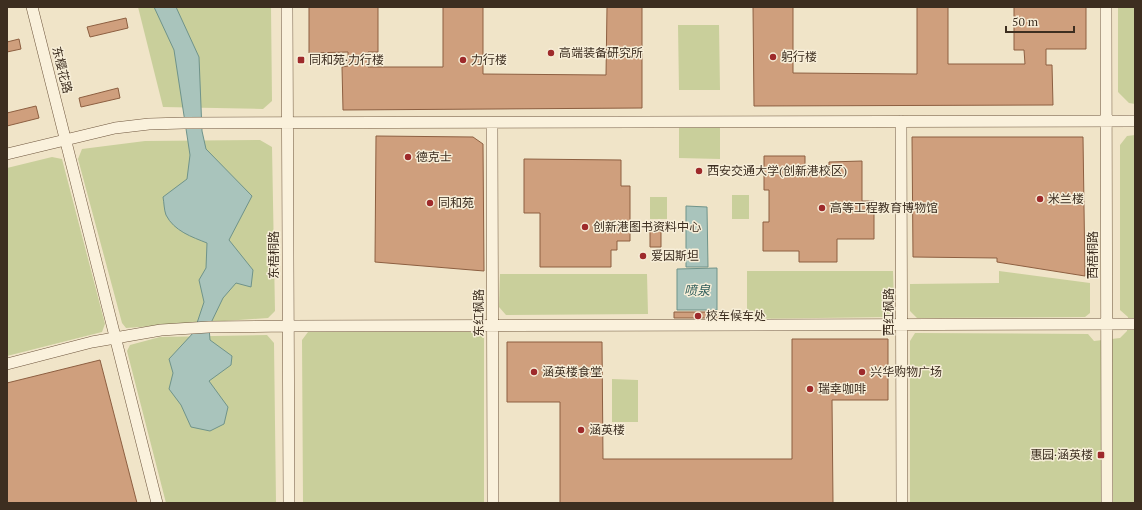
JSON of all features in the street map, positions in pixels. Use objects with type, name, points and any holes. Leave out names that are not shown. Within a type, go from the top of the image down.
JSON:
[{"type":"street","name":"东樱花路","points":[[32,7],[157,503]]},
{"type":"street","name":"东梧桐路","points":[[287,7],[289,503]]},
{"type":"street","name":"西梧桐路","points":[[1106,7],[1107,503]]},
{"type":"street","name":"西红枫路","points":[[901,121],[902,503]]},
{"type":"street","points":[[7,154],[115,128],[149,124],[1135,121]]},
{"type":"street","name":"东红枫路","points":[[492,123],[493,503]]},
{"type":"street","points":[[7,364],[92,342],[174,329],[288,326],[492,327],[1135,324]]},
{"type":"green space","points":[[138,7],[271,7],[272,101],[263,109],[163,107]]},
{"type":"green space","points":[[1118,7],[1135,7],[1135,104],[1129,103],[1118,92]]},
{"type":"green space","points":[[678,25],[719,25],[720,90],[679,90]]},
{"type":"green space","points":[[679,124],[720,124],[720,159],[679,158]]},
{"type":"green space","points":[[1135,135],[1135,503],[910,503],[910,341],[915,333],[1088,334],[1094,341],[1120,338],[1127,331],[1128,317],[1120,310],[1120,145],[1127,136]]},
{"type":"green space","points":[[260,140],[272,147],[275,311],[268,318],[126,328],[122,323],[78,159],[82,149],[145,141]]},
{"type":"green space","points":[[52,157],[62,159],[105,324],[102,332],[7,356],[7,168]]},
{"type":"green space","points":[[732,195],[749,195],[749,219],[732,219]]},
{"type":"green space","points":[[650,197],[667,197],[667,219],[650,219]]},
{"type":"green space","points":[[747,271],[893,271],[894,302],[890,303],[890,317],[747,319]]},
{"type":"green space","points":[[999,271],[1090,283],[1090,313],[1085,317],[917,318],[910,311],[910,284],[999,283]]},
{"type":"green space","points":[[500,274],[647,274],[648,314],[506,315],[499,307]]},
{"type":"green space","points":[[308,332],[477,332],[484,338],[484,503],[303,503],[302,340]]},
{"type":"green space","points":[[267,335],[274,343],[276,503],[166,503],[127,351],[130,345],[160,337]]},
{"type":"green space","points":[[612,379],[638,380],[638,422],[612,422]]},
{"type":"water","points":[[154,7],[176,7],[199,57],[202,131],[206,149],[252,196],[229,240],[253,270],[251,287],[236,283],[223,298],[209,327],[210,340],[232,356],[231,365],[209,381],[228,407],[224,424],[210,431],[191,427],[181,405],[169,389],[173,373],[169,359],[194,332],[204,302],[199,280],[206,268],[207,243],[190,236],[179,229],[169,221],[165,211],[163,197],[187,179],[190,155],[174,50]]},
{"type":"water","points":[[686,206],[707,207],[708,267],[686,267]]},
{"type":"water","name":"喷泉","points":[[717,268],[717,310],[677,310],[677,269]]},
{"type":"building","name":"力行楼","points":[[309,7],[378,7],[378,52],[368,52],[368,67],[443,67],[443,7],[483,7],[483,74],[606,75],[607,7],[642,7],[642,108],[343,110],[342,67],[348,66],[348,52],[309,53]]},
{"type":"building","name":"躬行楼","points":[[753,7],[793,7],[793,73],[917,74],[917,7],[948,7],[948,64],[1025,64],[1024,50],[1014,50],[1014,7],[1086,7],[1086,49],[1046,49],[1046,65],[1052,65],[1053,105],[754,106]]},
{"type":"building","points":[[126,18],[128,28],[90,37],[87,27]]},
{"type":"building","points":[[19,39],[21,49],[7,52],[7,42]]},
{"type":"building","points":[[118,88],[120,98],[81,107],[79,98]]},
{"type":"building","points":[[36,106],[39,118],[7,126],[7,113]]},
{"type":"building","name":"同和苑","points":[[376,136],[473,137],[483,144],[484,271],[375,262]]},
{"type":"building","points":[[912,137],[1083,137],[1085,276],[997,262],[997,258],[913,257]]},
{"type":"building","name":"高等工程教育博物馆","points":[[764,156],[805,156],[805,169],[829,169],[829,162],[862,161],[862,201],[874,201],[874,239],[837,239],[837,262],[799,262],[799,251],[763,251],[763,222],[769,222],[769,190],[764,190]]},
{"type":"building","name":"创新港图书资料中心","points":[[524,159],[621,160],[621,186],[630,186],[630,241],[617,241],[617,250],[611,250],[611,267],[540,267],[540,213],[524,213]]},
{"type":"building","points":[[650,229],[661,229],[661,247],[650,247]]},
{"type":"building","name":"校车候车处","points":[[674,312],[722,312],[722,318],[674,318]]},
{"type":"building","name":"涵英楼","points":[[792,339],[888,339],[888,400],[832,400],[833,503],[560,503],[560,402],[507,402],[507,342],[602,342],[603,459],[792,459]]},
{"type":"building","points":[[100,360],[137,503],[7,503],[7,383]]},
{"type":"place","name":"高端装备研究所","points":[[551,53]]},
{"type":"place","name":"躬行楼","points":[[773,57]]},
{"type":"place","name":"同和苑·力行楼","points":[[301,60]]},
{"type":"place","name":"力行楼","points":[[463,60]]},
{"type":"place","name":"德克士","points":[[408,157]]},
{"type":"place","name":"西安交通大学(创新港校区)","points":[[699,171]]},
{"type":"place","name":"米兰楼","points":[[1040,199]]},
{"type":"place","name":"同和苑","points":[[430,203]]},
{"type":"place","name":"高等工程教育博物馆","points":[[822,208]]},
{"type":"place","name":"创新港图书资料中心","points":[[585,227]]},
{"type":"place","name":"爱因斯坦","points":[[643,256]]},
{"type":"place","name":"校车候车处","points":[[698,316]]},
{"type":"place","name":"涵英楼食堂","points":[[534,372]]},
{"type":"place","name":"兴华购物广场","points":[[862,372]]},
{"type":"place","name":"瑞幸咖啡","points":[[810,389]]},
{"type":"place","name":"涵英楼","points":[[581,430]]},
{"type":"place","name":"惠园·涵英楼","points":[[1101,455]]}]
